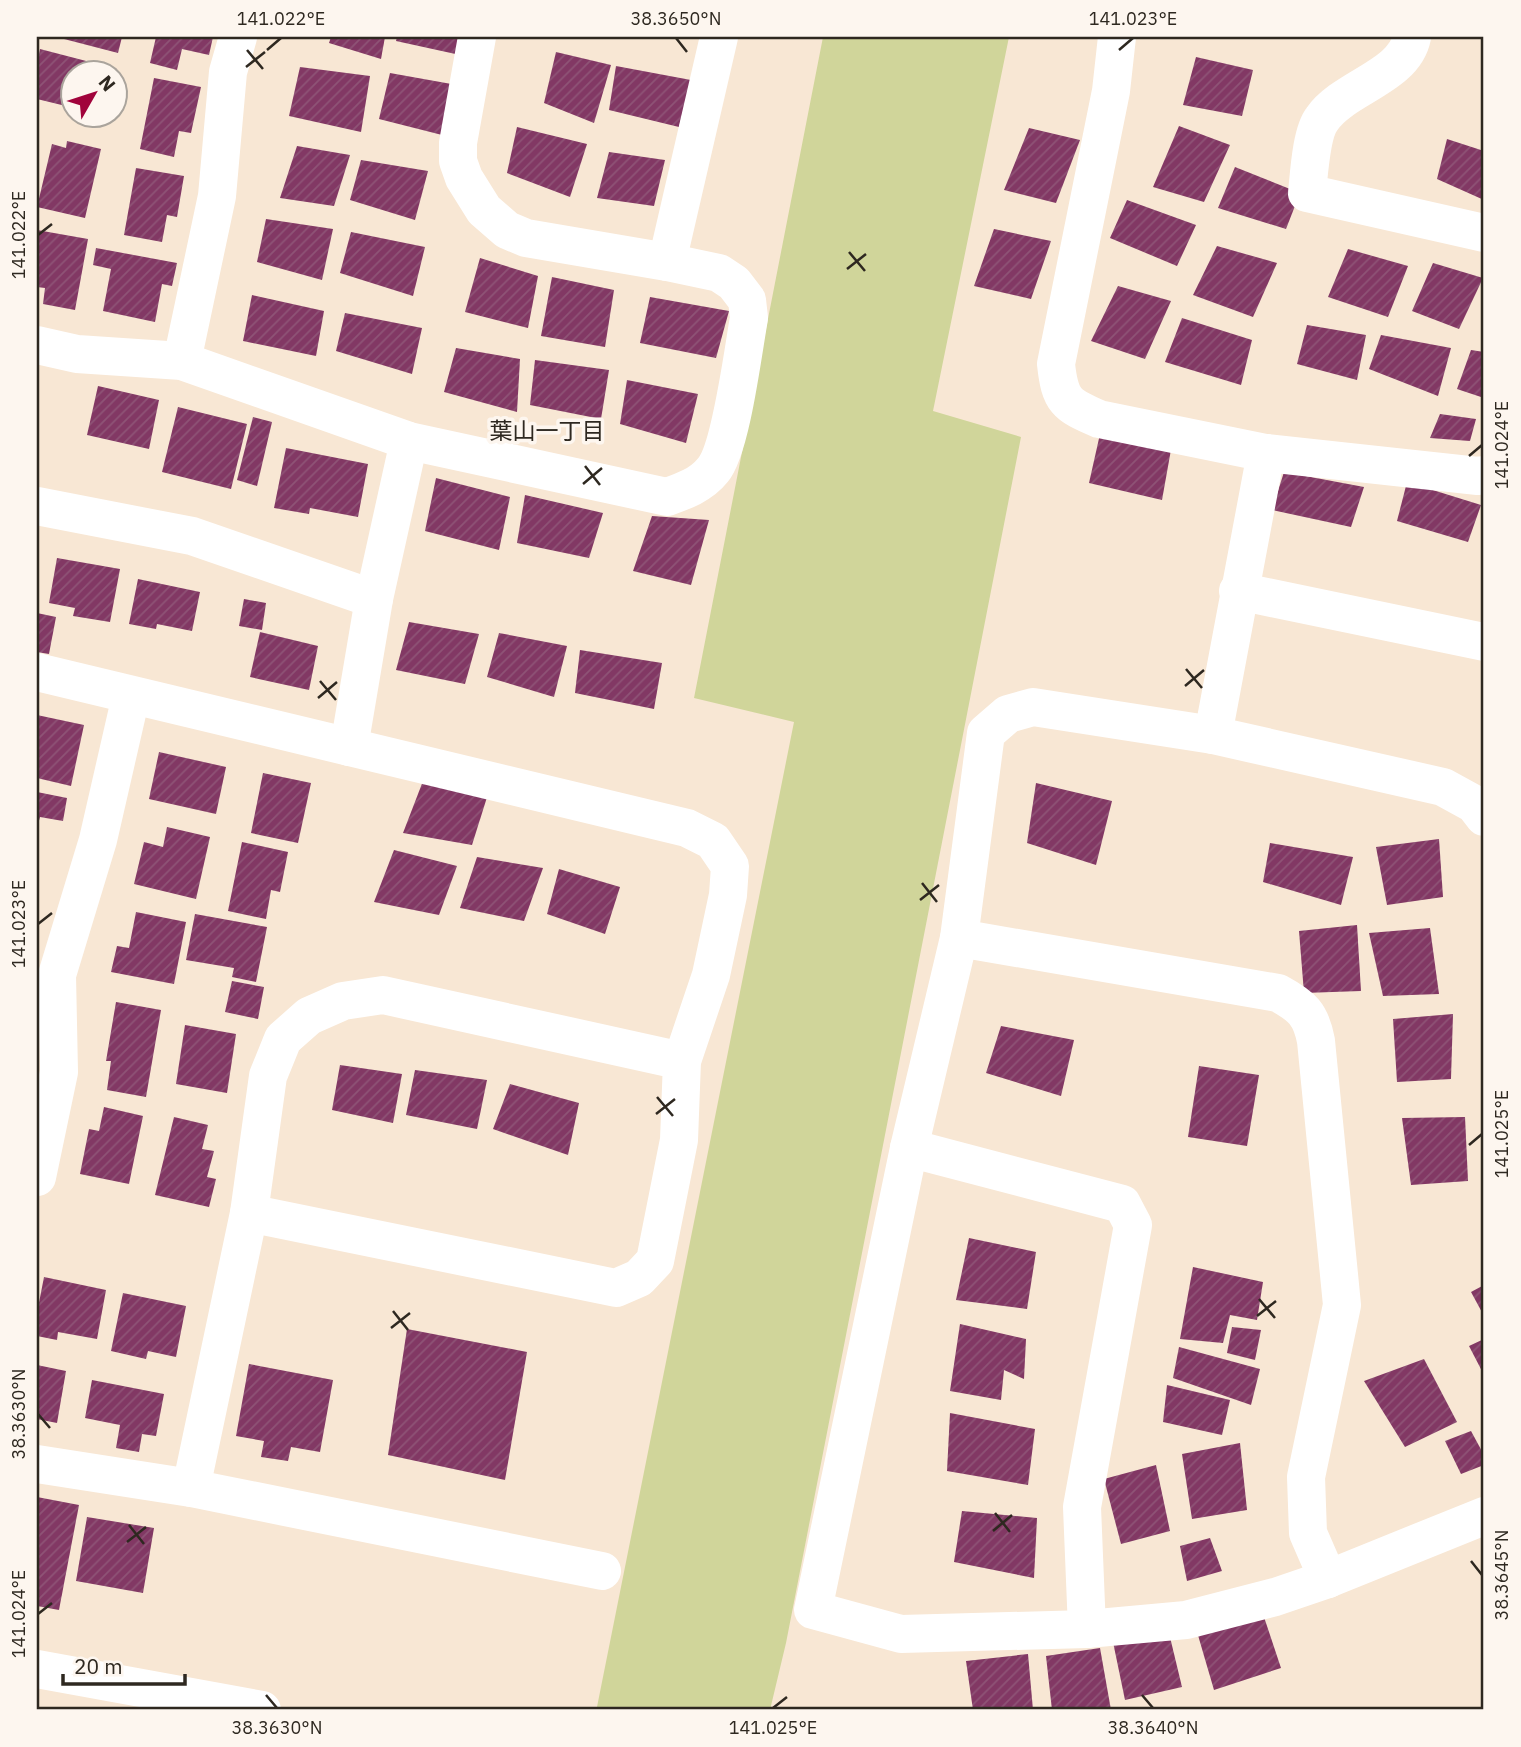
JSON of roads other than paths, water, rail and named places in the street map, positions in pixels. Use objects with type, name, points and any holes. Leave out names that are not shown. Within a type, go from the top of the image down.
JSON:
[{"type":"street","points":[[182,361],[216,196],[228,72],[238,37]]},
{"type":"street","points":[[37,345],[77,354],[182,361],[409,441],[667,497],[694,487],[714,470],[725,449],[749,318],[747,300],[734,283],[719,273],[526,239],[506,230],[484,210],[464,178],[458,161],[458,144],[477,37]]},
{"type":"street","points":[[667,262],[719,37]]},
{"type":"street","points":[[1116,37],[1111,91],[1056,364],[1059,388],[1073,408],[1099,419],[1266,453],[1484,475]]},
{"type":"street","points":[[1412,37],[1410,48],[1399,61],[1339,102],[1320,120],[1311,156],[1307,193],[1484,233]]},
{"type":"street","points":[[349,747],[374,599],[409,441]]},
{"type":"street","points":[[1213,735],[1266,453]]},
{"type":"street","points":[[37,506],[192,536],[374,599]]},
{"type":"street","points":[[1238,591],[1484,642]]},
{"type":"street","points":[[37,673],[687,828],[713,841],[730,866],[728,895],[711,975],[682,1061],[679,1140],[655,1261],[639,1278],[616,1288],[249,1213]]},
{"type":"street","points":[[37,1177],[60,1072],[57,975],[98,840],[131,696]]},
{"type":"street","points":[[1484,817],[1474,804],[1443,787],[1213,735],[1032,707],[1008,713],[986,733],[958,938],[909,1148],[813,1610],[901,1634],[1087,1629],[1186,1620],[1275,1597],[1328,1579],[1484,1516]]},
{"type":"street","points":[[958,938],[1278,993],[1298,1004],[1312,1022],[1319,1065],[1342,1305],[1306,1477],[1308,1532],[1328,1579]]},
{"type":"street","points":[[191,1488],[249,1213],[268,1076],[283,1039],[309,1016],[343,1000],[383,995],[682,1061]]},
{"type":"street","points":[[909,1148],[1122,1204],[1133,1225],[1082,1507],[1087,1629]]},
{"type":"street","points":[[37,1464],[191,1488],[602,1571]]},
{"type":"street","points":[[37,1668],[262,1710]]},
{"type":"district","name":"葉山一丁目","points":[[547,431]]}]
